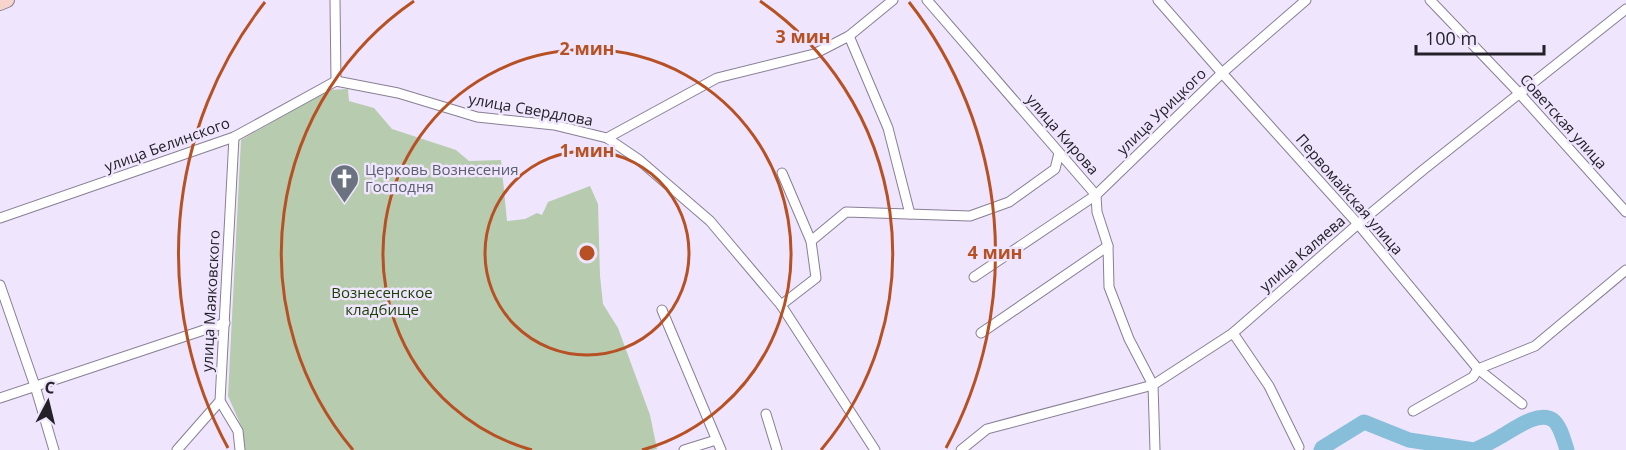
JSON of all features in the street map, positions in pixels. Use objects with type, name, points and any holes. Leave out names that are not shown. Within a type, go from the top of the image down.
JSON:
[{"type":"main road","points":[[0,3],[7,0]]},
{"type":"street","points":[[335,0],[336,81]]},
{"type":"street","points":[[607,138],[717,78],[814,54],[849,36],[893,0]]},
{"type":"street","name":"улица Кирова","points":[[927,0],[1096,195],[1096,212],[1108,246],[1109,287],[1129,339],[1153,385],[1155,450]]},
{"type":"street","name":"Первомайская улица","points":[[1158,0],[1359,224],[1478,369],[1521,404]]},
{"type":"street","name":"улица Урицкого","points":[[974,278],[1096,195],[1222,73],[1306,0]]},
{"type":"street","name":"Советская улица","points":[[1430,0],[1519,93],[1626,212]]},
{"type":"street","name":"улица Каляева","points":[[962,450],[987,429],[1153,385],[1233,333],[1359,224],[1626,9]]},
{"type":"street","points":[[849,36],[888,128],[910,214]]},
{"type":"street","name":"улица Белинского","points":[[0,218],[234,137],[336,81]]},
{"type":"street","name":"улица Свердлова","points":[[336,81],[398,93],[477,117],[554,125],[607,138],[638,159],[710,221],[781,306],[875,450]]},
{"type":"street","name":"улица Маяковского","points":[[220,401],[234,137]]},
{"type":"street","points":[[811,241],[846,212],[970,216],[1009,202],[1055,169],[1059,153]]},
{"type":"street","points":[[781,306],[816,278],[811,241],[782,173]]},
{"type":"street","points":[[981,333],[1108,246]]},
{"type":"street","points":[[1413,411],[1473,377],[1478,369],[1535,346],[1626,270]]},
{"type":"street","points":[[0,285],[35,386],[54,450]]},
{"type":"street","points":[[663,310],[721,450]]},
{"type":"street","points":[[0,398],[225,323]]},
{"type":"street","points":[[1233,333],[1269,387],[1299,447]]},
{"type":"street","points":[[177,450],[220,401],[238,431],[240,450]]},
{"type":"street","points":[[766,414],[777,450]]},
{"type":"street","points":[[684,450],[716,440]]},
{"type":"green space","name":"Вознесенское кладбище","points":[[348,89],[349,101],[374,108],[392,129],[456,150],[469,161],[501,160],[507,221],[525,219],[537,213],[542,215],[548,202],[590,186],[598,204],[603,304],[618,328],[650,415],[657,449],[244,450],[242,428],[228,396],[241,140],[328,90]]},
{"type":"waterway","points":[[1474,450],[1540,417],[1555,422],[1567,450]]},
{"type":"waterway","points":[[1321,450],[1364,422],[1409,440],[1474,450]]},
{"type":"place","name":"Церковь Вознесения Господня","points":[[344,204]]}]
